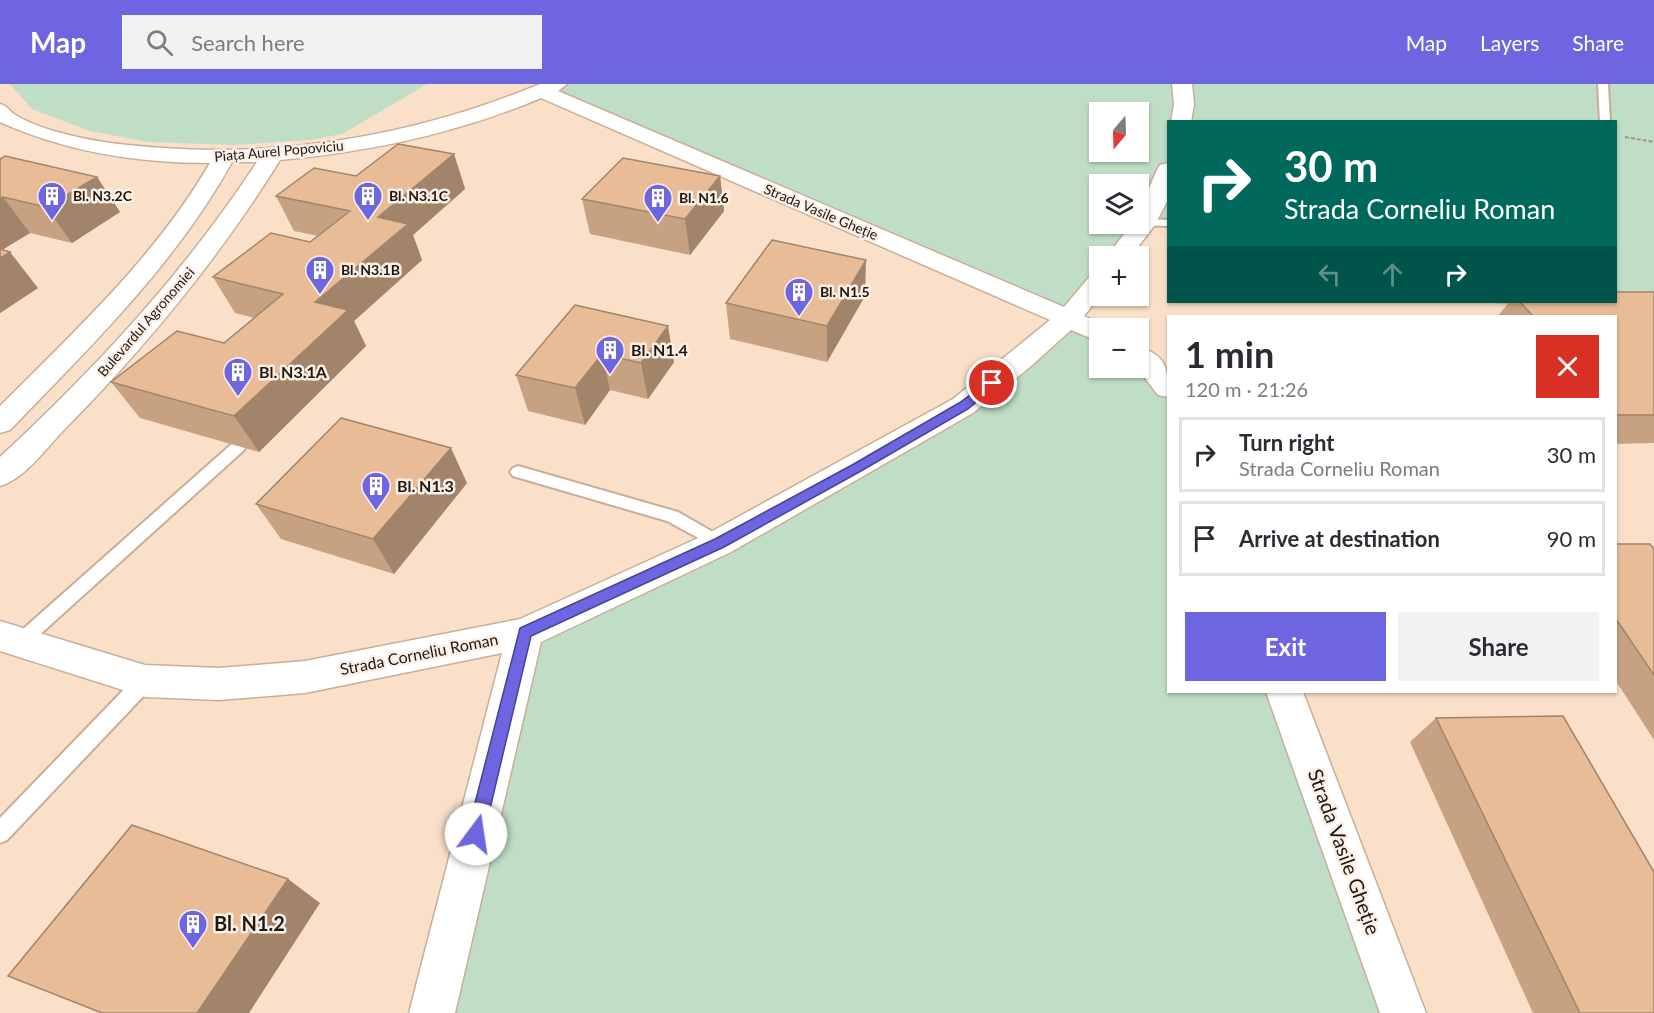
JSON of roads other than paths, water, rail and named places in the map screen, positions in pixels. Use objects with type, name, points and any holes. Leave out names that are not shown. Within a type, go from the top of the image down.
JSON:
[{"type":"street","points":[[1181,120],[1184,104],[1182,84]]},
{"type":"street","name":"Piața Aurel Popoviciu","points":[[2,116],[70,141],[133,153],[224,157],[357,144],[478,115],[550,88]]},
{"type":"street","name":"Strada Vasile Gheție","points":[[550,88],[1089,328]]},
{"type":"street","name":"Bulevardul Agronomiei","points":[[0,475],[123,353],[177,291],[273,153]]},
{"type":"street","name":"Bulevardul Agronomiei","points":[[0,423],[125,296],[198,203],[224,157]]},
{"type":"street","points":[[1131,246],[1157,223],[1167,175]]},
{"type":"street","name":"Strada Corneliu Roman","points":[[10,640],[145,681],[219,684],[305,677],[525,633],[720,543],[857,468],[963,406],[1021,360],[1068,318],[1089,293]]},
{"type":"street","points":[[1149,363],[1167,387]]},
{"type":"street","points":[[432,1013],[525,633]]},
{"type":"street","name":"Strada Vasile Gheție","points":[[1285,693],[1403,1013]]},
{"type":"lane","points":[[1603,84],[1605,120]]},
{"type":"lane","points":[[10,640],[239,446]]},
{"type":"lane","points":[[518,472],[672,516],[720,543]]},
{"type":"lane","points":[[0,833],[145,681]]},
{"type":"place","name":"Bl. N3.2C","points":[[52,222]]},
{"type":"place","name":"Bl. N3.1C","points":[[368,222]]},
{"type":"place","name":"Bl. N1.6","points":[[658,224]]},
{"type":"place","name":"Bl. N3.1B","points":[[320,296]]},
{"type":"place","name":"Bl. N1.5","points":[[799,318]]},
{"type":"place","name":"Bl. N1.4","points":[[610,376]]},
{"type":"place","name":"Bl. N3.1A","points":[[238,398]]},
{"type":"place","name":"Bl. N1.3","points":[[376,512]]},
{"type":"place","name":"Bl. N1.2","points":[[193,950]]}]
